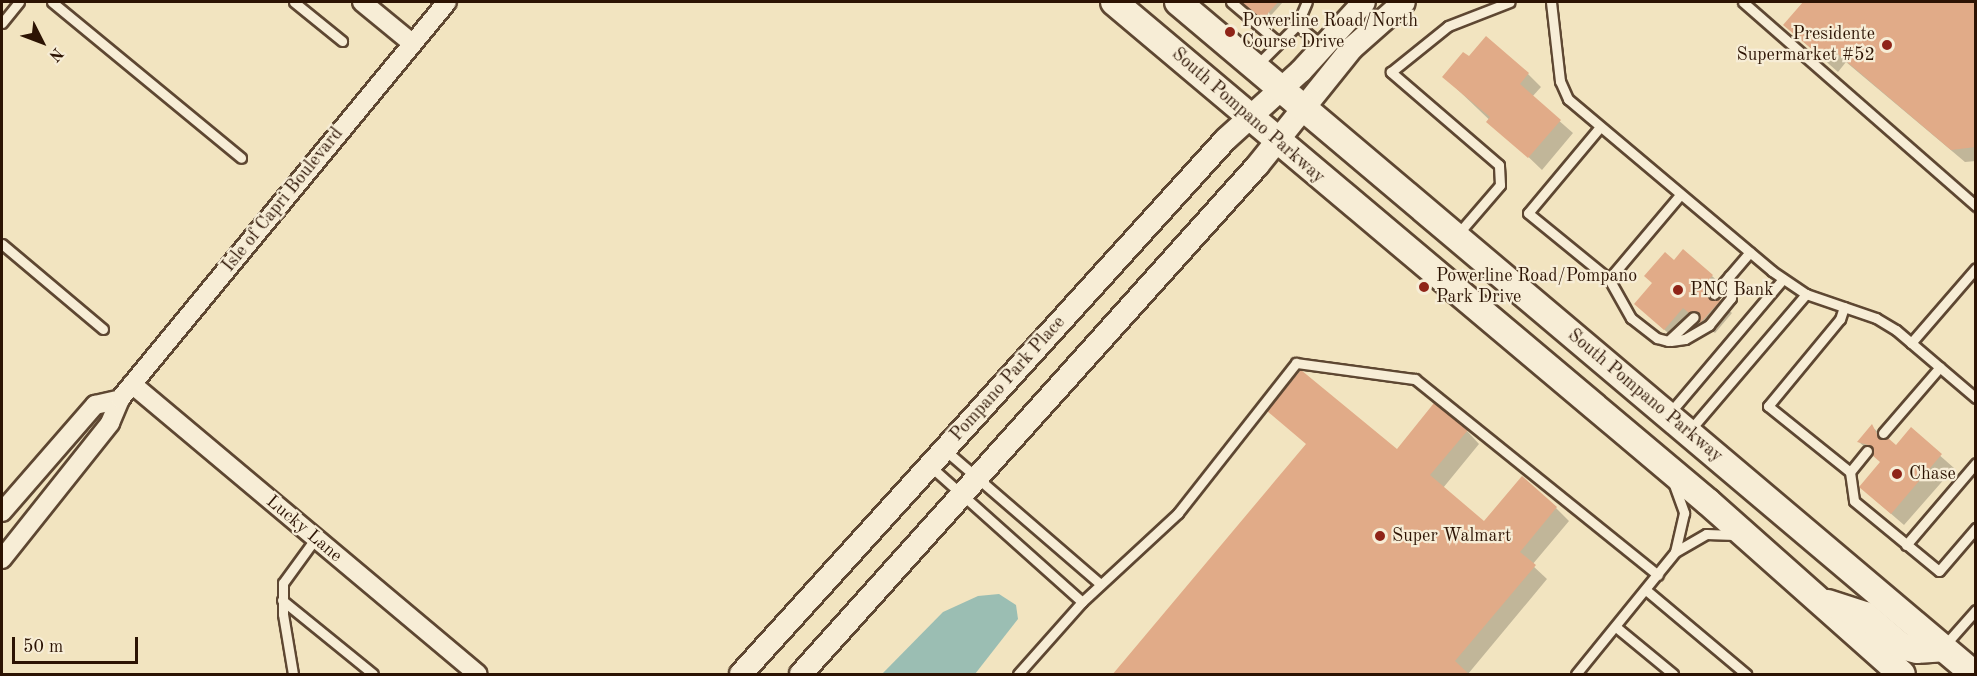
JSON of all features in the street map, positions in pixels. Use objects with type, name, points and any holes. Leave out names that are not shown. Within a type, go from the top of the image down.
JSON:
[{"type":"main road","name":"South Pompano Parkway","points":[[1114,2],[1749,538],[1902,675]]},
{"type":"main road","name":"South Pompano Parkway","points":[[1191,8],[1255,67],[1974,675]]},
{"type":"main road","points":[[1820,601],[1865,615],[1901,646],[1917,650],[1943,648]]},
{"type":"street","points":[[362,2],[412,43]]},
{"type":"street","name":"Isle of Capri Boulevard","points":[[2,559],[110,423],[120,399],[447,2]]},
{"type":"street","name":"Pompano Park Place","points":[[741,675],[1249,117],[1281,89],[1364,2]]},
{"type":"street","points":[[801,675],[1277,141],[1352,48],[1404,2]]},
{"type":"street","name":"Lucky Lane","points":[[132,384],[472,673]]},
{"type":"street","points":[[2,512],[95,405],[120,399]]},
{"type":"lane","points":[[2,23],[20,2]]},
{"type":"lane","points":[[52,2],[241,158]]},
{"type":"lane","points":[[294,2],[342,41]]},
{"type":"lane","points":[[1231,2],[1278,42]]},
{"type":"lane","points":[[1255,67],[1297,25],[1307,2]]},
{"type":"lane","points":[[1456,237],[1500,185],[1499,165],[1391,72],[1448,26],[1510,2]]},
{"type":"lane","points":[[1551,2],[1560,81],[1568,99],[1783,279],[1806,294],[1876,318],[1911,343],[1976,398]]},
{"type":"lane","points":[[1743,2],[1976,206]]},
{"type":"lane","points":[[1297,25],[1323,46]]},
{"type":"lane","points":[[1600,127],[1528,213],[1609,279],[1630,318],[1657,338],[1668,341],[1685,339],[1709,325],[1731,298],[1729,276]]},
{"type":"lane","points":[[1609,279],[1680,195]]},
{"type":"lane","points":[[2,244],[103,328]]},
{"type":"lane","points":[[1714,294],[1750,252]]},
{"type":"lane","points":[[1911,343],[1974,275]]},
{"type":"lane","points":[[1668,415],[1783,279]]},
{"type":"lane","points":[[1689,432],[1806,294]]},
{"type":"lane","points":[[1844,307],[1840,319],[1768,406],[1850,472],[1854,501],[1939,571],[1976,528]]},
{"type":"lane","points":[[1668,341],[1694,317]]},
{"type":"lane","points":[[1018,675],[1082,602],[1178,513],[1296,363],[1415,379],[1658,575]]},
{"type":"lane","points":[[1883,433],[1940,367]]},
{"type":"lane","points":[[1850,472],[1867,451]]},
{"type":"lane","points":[[937,458],[978,477],[1100,584]]},
{"type":"lane","points":[[937,458],[962,495],[1082,602]]},
{"type":"lane","points":[[1906,545],[1976,463]]},
{"type":"lane","points":[[1669,472],[1684,513],[1675,552]]},
{"type":"lane","points":[[1580,673],[1675,552],[1706,534],[1749,538]]},
{"type":"lane","points":[[293,675],[282,600],[283,583],[315,539]]},
{"type":"lane","points":[[1646,590],[1746,675]]},
{"type":"lane","points":[[282,600],[373,675]]},
{"type":"lane","points":[[1943,648],[1976,610]]},
{"type":"lane","points":[[1616,627],[1673,675]]},
{"type":"water","points":[[999,594],[1016,605],[1018,619],[975,674],[882,674],[943,612],[978,596]]},
{"type":"building","points":[[1241,2],[1278,2],[1262,20]]},
{"type":"building","points":[[1803,2],[1976,2],[1976,147],[1951,150],[1833,50],[1825,60],[1783,25]]},
{"type":"building","points":[[1486,36],[1529,73],[1520,84],[1561,120],[1528,158],[1486,122],[1490,117],[1442,77],[1463,52],[1469,56]]},
{"type":"building","name":"PNC Bank","points":[[1683,249],[1713,275],[1704,285],[1709,290],[1709,299],[1721,300],[1700,323],[1699,312],[1689,313],[1683,308],[1664,330],[1634,304],[1652,283],[1644,276],[1665,252],[1674,260]]},
{"type":"building","name":"Super Walmart","points":[[1301,370],[1397,449],[1434,403],[1468,430],[1430,475],[1484,521],[1522,476],[1557,507],[1520,552],[1536,565],[1455,661],[1470,675],[1112,675],[1306,444],[1267,411]]},
{"type":"building","name":"Chase","points":[[1872,424],[1879,438],[1888,438],[1896,445],[1911,427],[1942,454],[1891,514],[1859,487],[1880,462],[1872,455],[1872,446],[1857,442]]},
{"type":"place","name":"Powerline Road/North Course Drive","points":[[1230,32]]},
{"type":"place","name":"Presidente Supermarket #52","points":[[1887,45]]},
{"type":"place","name":"Powerline Road/Pompano Park Drive","points":[[1424,287]]},
{"type":"place","name":"PNC Bank","points":[[1678,290]]},
{"type":"place","name":"Chase","points":[[1897,474]]},
{"type":"place","name":"Super Walmart","points":[[1380,536]]}]
